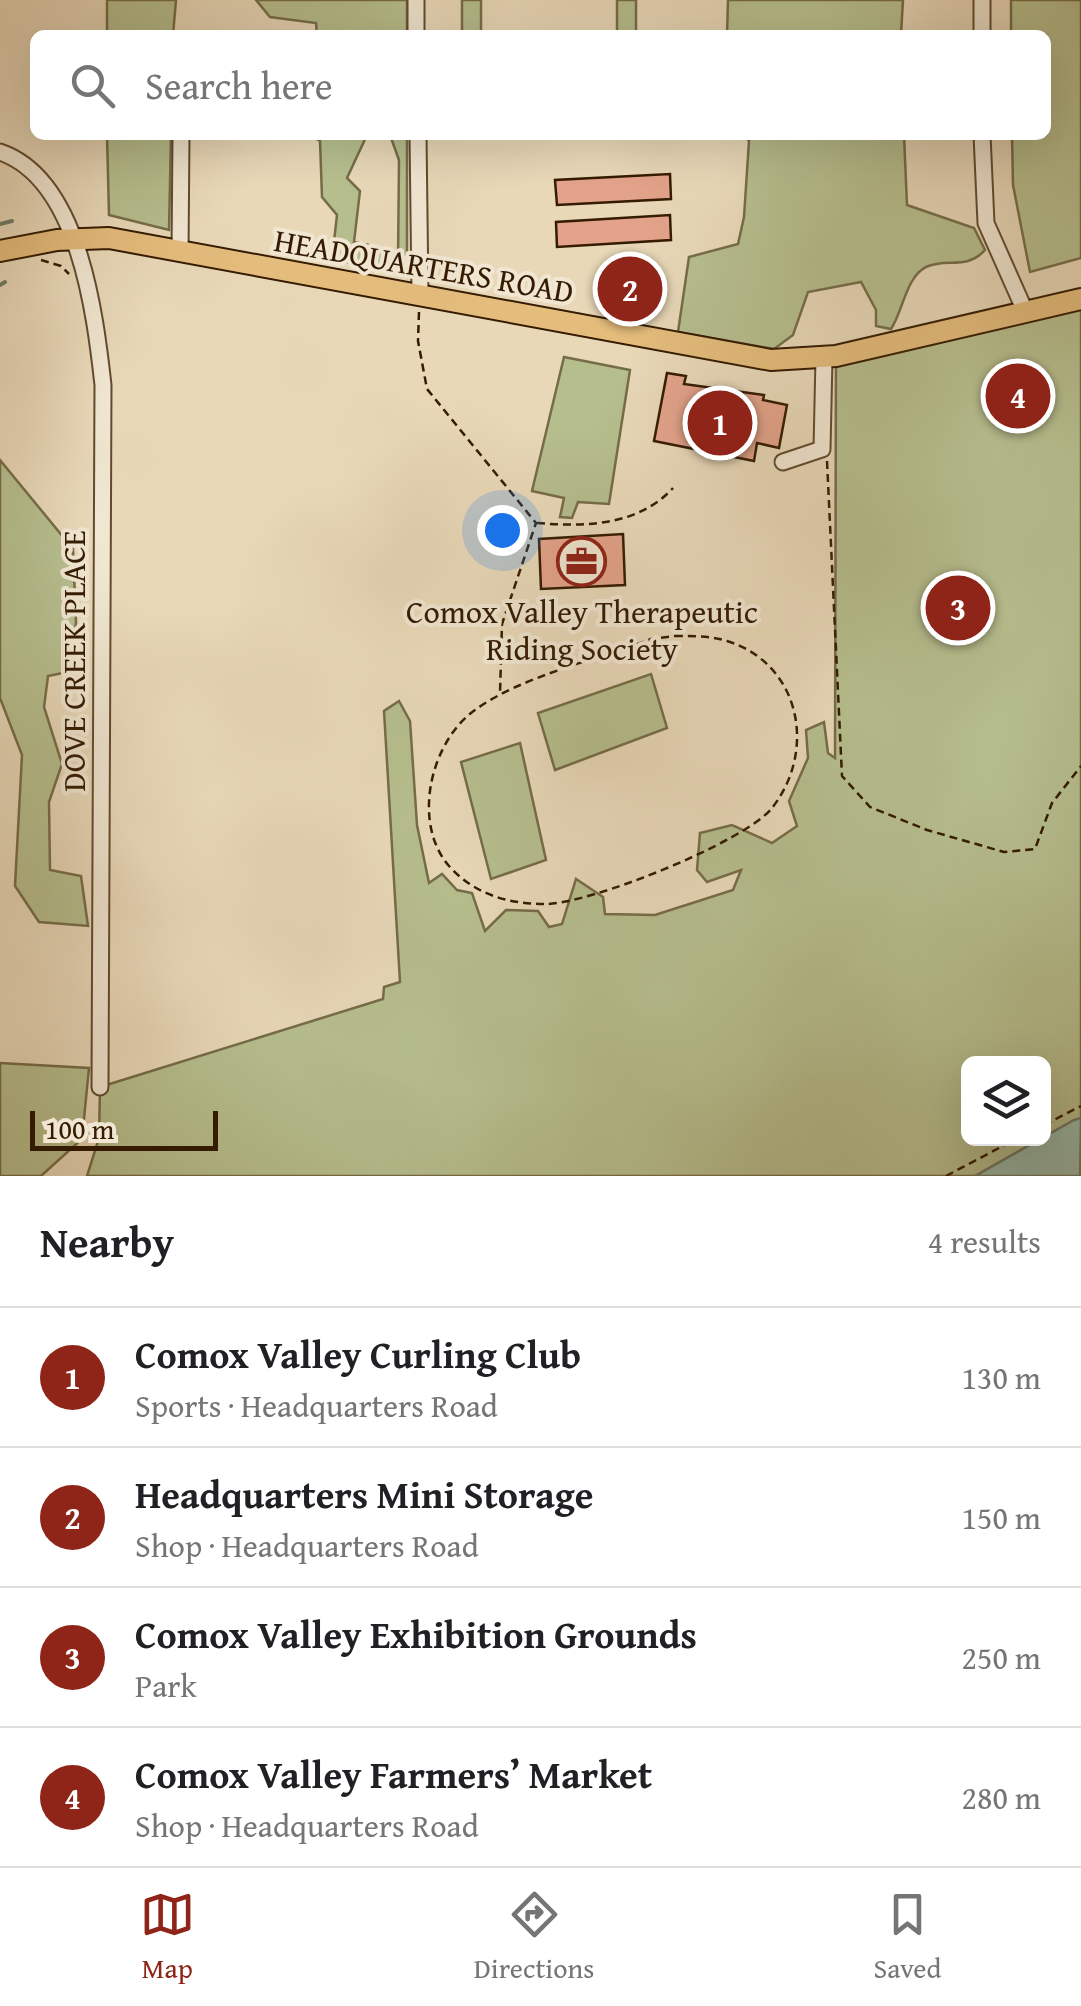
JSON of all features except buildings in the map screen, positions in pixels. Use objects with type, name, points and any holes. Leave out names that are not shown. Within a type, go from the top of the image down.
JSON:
[{"type":"main road","name":"HEADQUARTERS ROAD","points":[[0,251],[72,238],[109,238],[771,360],[824,358],[1081,300]]},
{"type":"street","points":[[416,0],[416,30]]},
{"type":"street","points":[[982,0],[982,30]]},
{"type":"street","points":[[180,252],[181,140]]},
{"type":"street","points":[[418,140],[420,294]]},
{"type":"street","points":[[982,140],[986,224],[1024,311]]},
{"type":"street","points":[[0,152],[43,180],[57,198],[72,238]]},
{"type":"street","name":"DOVE CREEK PLACE","points":[[72,238],[103,385],[100,1087]]},
{"type":"street","points":[[783,462],[822,449],[824,358]]},
{"type":"path","points":[[39,260],[61,266],[84,286]]},
{"type":"path","points":[[420,294],[418,342],[427,388],[536,522],[577,526],[632,516],[673,488]]},
{"type":"path","points":[[827,455],[842,776],[870,807],[927,830],[1004,852],[1035,849],[1052,804],[1081,766]]},
{"type":"path","points":[[500,696],[502,624],[536,522]]},
{"type":"path","points":[[699,636],[725,640],[765,661],[798,713],[800,738],[788,785],[770,812],[716,848],[560,904],[526,904],[499,900],[448,865],[435,842],[431,814],[430,788],[449,733],[474,710],[500,696],[651,640],[699,636]]},
{"type":"path","points":[[1051,1121],[1081,1106]]},
{"type":"path","points":[[946,1176],[1003,1146]]},
{"type":"green space","points":[[107,0],[176,0],[173,30],[107,30]]},
{"type":"green space","points":[[256,0],[407,0],[407,30],[317,30],[316,23],[270,17]]},
{"type":"green space","points":[[462,0],[481,0],[481,30],[462,30]]},
{"type":"green space","points":[[617,0],[636,0],[636,30],[617,30]]},
{"type":"green space","points":[[728,0],[903,0],[901,30],[727,30]]},
{"type":"green space","points":[[1011,0],[1081,0],[1081,258],[1030,272],[1013,185],[1012,140],[1051,140],[1051,30],[1011,30]]},
{"type":"green space","points":[[107,140],[171,140],[169,230],[109,215]]},
{"type":"green space","points":[[365,140],[347,178],[360,191],[354,242],[384,248],[381,270],[332,259],[337,215],[322,197],[320,141]]},
{"type":"green space","points":[[392,140],[407,140],[407,253],[398,261],[399,160]]},
{"type":"green space","points":[[904,140],[907,205],[974,228],[985,250],[971,260],[934,264],[919,272],[891,329],[876,326],[876,310],[861,282],[808,292],[793,335],[774,349],[678,332],[689,257],[738,244],[744,217],[749,141]]},
{"type":"green space","points":[[1081,299],[1081,1118],[1051,1133],[1051,1056],[961,1056],[961,1146],[1029,1146],[975,1176],[87,1176],[99,1138],[100,1087],[383,999],[384,987],[400,982],[384,711],[399,701],[410,721],[417,825],[429,883],[442,874],[457,890],[472,893],[485,931],[506,910],[538,911],[549,927],[562,924],[576,879],[603,897],[605,914],[655,915],[733,890],[741,870],[707,882],[697,870],[700,833],[732,825],[772,843],[797,826],[789,801],[808,758],[806,730],[824,722],[828,753],[835,758],[836,356]]},
{"type":"green space","points":[[564,357],[630,370],[609,504],[578,502],[572,518],[560,517],[564,498],[532,491]]},
{"type":"green space","points":[[0,460],[73,549],[76,623],[68,672],[48,676],[44,707],[62,764],[49,802],[50,870],[81,876],[88,926],[39,922],[15,886],[22,755],[0,698]]},
{"type":"green space","points":[[651,674],[667,728],[555,770],[538,713]]},
{"type":"green space","points":[[520,743],[546,860],[491,879],[461,762]]},
{"type":"green space","points":[[0,1063],[89,1068],[82,1139],[41,1176],[0,1176]]},
{"type":"shaded area","points":[[1081,1118],[1080,1176],[975,1176],[1028,1146],[1051,1146],[1051,1133]]},
{"type":"waterway","points":[[0,224],[12,221]]},
{"type":"waterway","points":[[0,285],[5,282]]},
{"type":"place","name":"Headquarters Mini Storage","points":[[630,289]]},
{"type":"place","name":"Comox Valley Farmers’ Market","points":[[1018,396]]},
{"type":"place","name":"Comox Valley Curling Club","points":[[720,423]]},
{"type":"place","name":"Comox Valley Therapeutic Riding Society","points":[[582,562]]},
{"type":"place","name":"Comox Valley Exhibition Grounds","points":[[958,608]]}]
